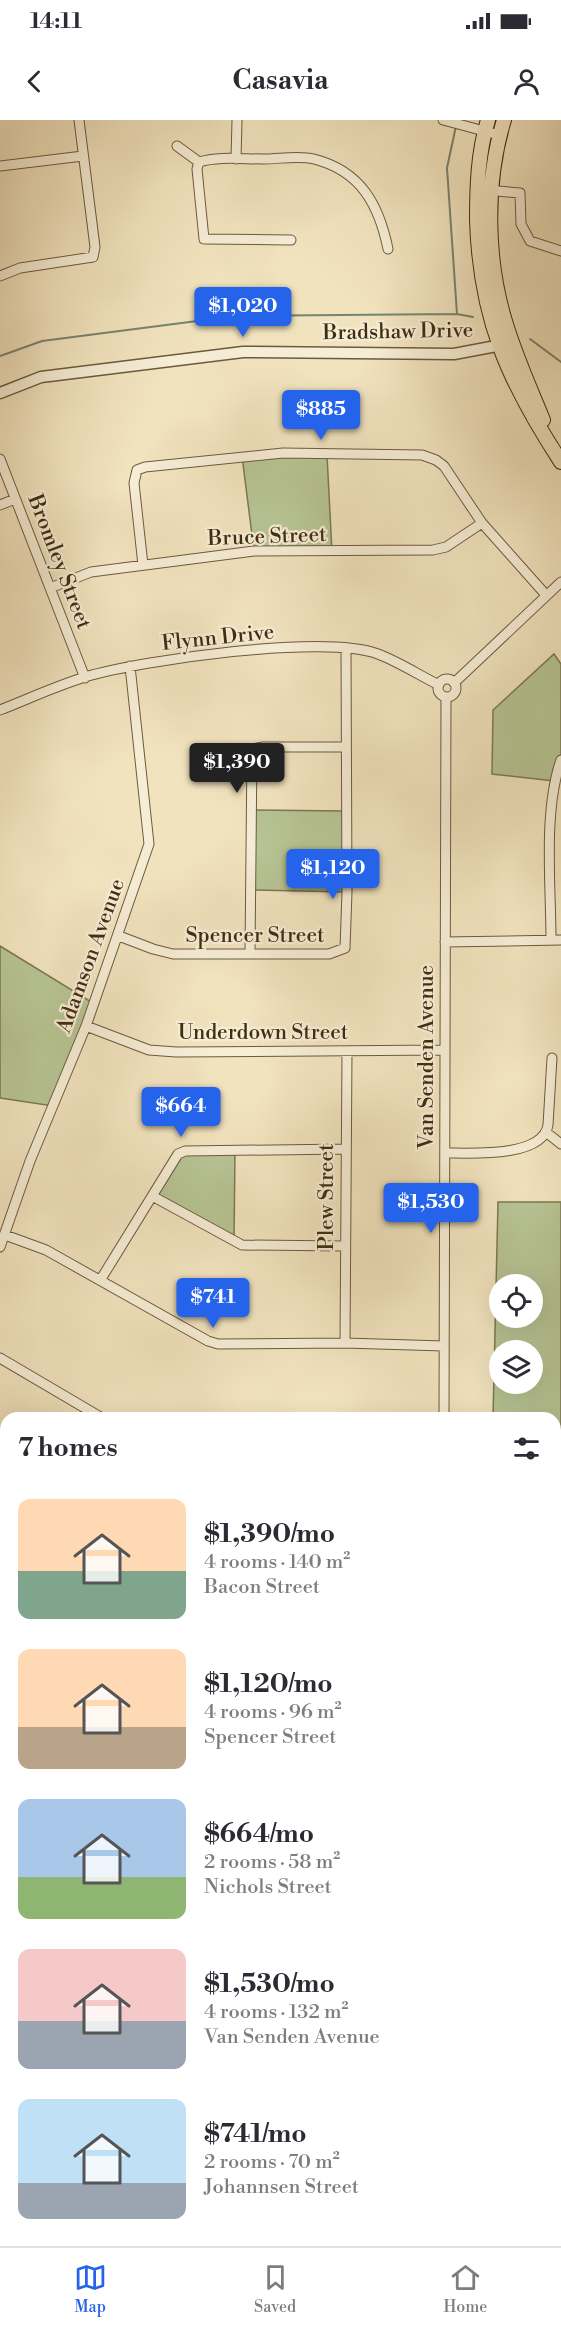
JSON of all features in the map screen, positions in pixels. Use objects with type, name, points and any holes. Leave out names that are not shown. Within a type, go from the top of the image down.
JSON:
[{"type":"main road","points":[[504,120],[499,135],[492,190],[495,279],[512,342],[560,460]]},
{"type":"main road","points":[[486,126],[477,189],[483,286],[498,347],[519,394],[560,460]]},
{"type":"street","points":[[0,276],[20,268],[93,257],[95,246],[79,120]]},
{"type":"street","points":[[236,159],[237,120]]},
{"type":"street","points":[[447,121],[465,127],[486,126],[499,135]]},
{"type":"street","points":[[177,146],[199,162],[236,159],[312,159],[334,166],[354,179],[375,205],[388,249]]},
{"type":"street","points":[[0,166],[83,156]]},
{"type":"street","points":[[199,162],[197,169],[204,239],[291,240]]},
{"type":"street","points":[[477,189],[520,193],[521,224],[530,242],[561,251]]},
{"type":"street","name":"Bradshaw Drive","points":[[0,393],[41,377],[243,352],[454,354],[498,347],[512,342]]},
{"type":"street","points":[[143,565],[135,476],[137,470],[283,453],[422,455],[444,466],[482,523],[546,595]]},
{"type":"street","name":"Bromley Street","points":[[0,459],[85,678]]},
{"type":"street","points":[[0,505],[15,499]]},
{"type":"street","name":"Bruce Street","points":[[50,588],[91,572],[254,551],[433,550],[455,542],[482,523]]},
{"type":"street","points":[[454,683],[561,582]]},
{"type":"street","name":"Flynn Drive","points":[[0,710],[85,678],[130,666],[267,648],[346,648],[378,654],[439,685]]},
{"type":"street","name":"Spencer Street","points":[[119,936],[173,954],[329,954],[338,953],[345,948],[347,902],[346,648]]},
{"type":"street","name":"Adamson Avenue","points":[[0,1247],[30,1161],[86,1026],[119,936],[149,838],[130,666]]},
{"type":"street","points":[[444,680],[454,683],[455,692],[446,697],[439,692],[439,685],[444,680]]},
{"type":"street","name":"Van Senden Avenue","points":[[444,1412],[443,1050],[446,697]]},
{"type":"street","points":[[250,954],[252,750],[263,747],[346,747]]},
{"type":"street","points":[[445,942],[556,940],[552,807],[554,780],[561,760]]},
{"type":"street","name":"Underdown Street","points":[[86,1026],[149,1050],[347,1052],[443,1050]]},
{"type":"street","name":"Plew Street","points":[[345,1343],[347,1052]]},
{"type":"street","points":[[445,1153],[498,1153],[525,1147],[540,1140],[547,1133],[552,1058]]},
{"type":"street","points":[[547,1133],[561,1144]]},
{"type":"street","points":[[101,1279],[154,1197],[178,1154],[185,1151],[345,1149]]},
{"type":"street","points":[[154,1197],[242,1245],[344,1246]]},
{"type":"street","points":[[4,1235],[46,1250],[208,1341],[218,1344],[345,1343],[444,1346]]},
{"type":"street","points":[[0,1358],[92,1412]]},
{"type":"green space","points":[[327,455],[332,552],[254,551],[242,456]]},
{"type":"green space","points":[[554,654],[561,664],[561,760],[554,781],[492,774],[493,710]]},
{"type":"green space","points":[[250,810],[346,811],[347,892],[250,890]]},
{"type":"green space","points":[[0,946],[93,1003],[53,1106],[0,1098]]},
{"type":"green space","points":[[235,1149],[234,1243],[154,1197],[178,1154]]},
{"type":"green space","points":[[498,1202],[561,1202],[561,1412],[493,1412],[494,1394],[543,1394],[543,1340],[495,1340],[495,1328],[543,1328],[543,1274],[496,1274]]},
{"type":"waterway","points":[[456,126],[447,168],[457,314]]},
{"type":"waterway","points":[[0,356],[42,341],[236,316],[457,314],[473,317]]},
{"type":"waterway","points":[[530,339],[561,362]]}]
